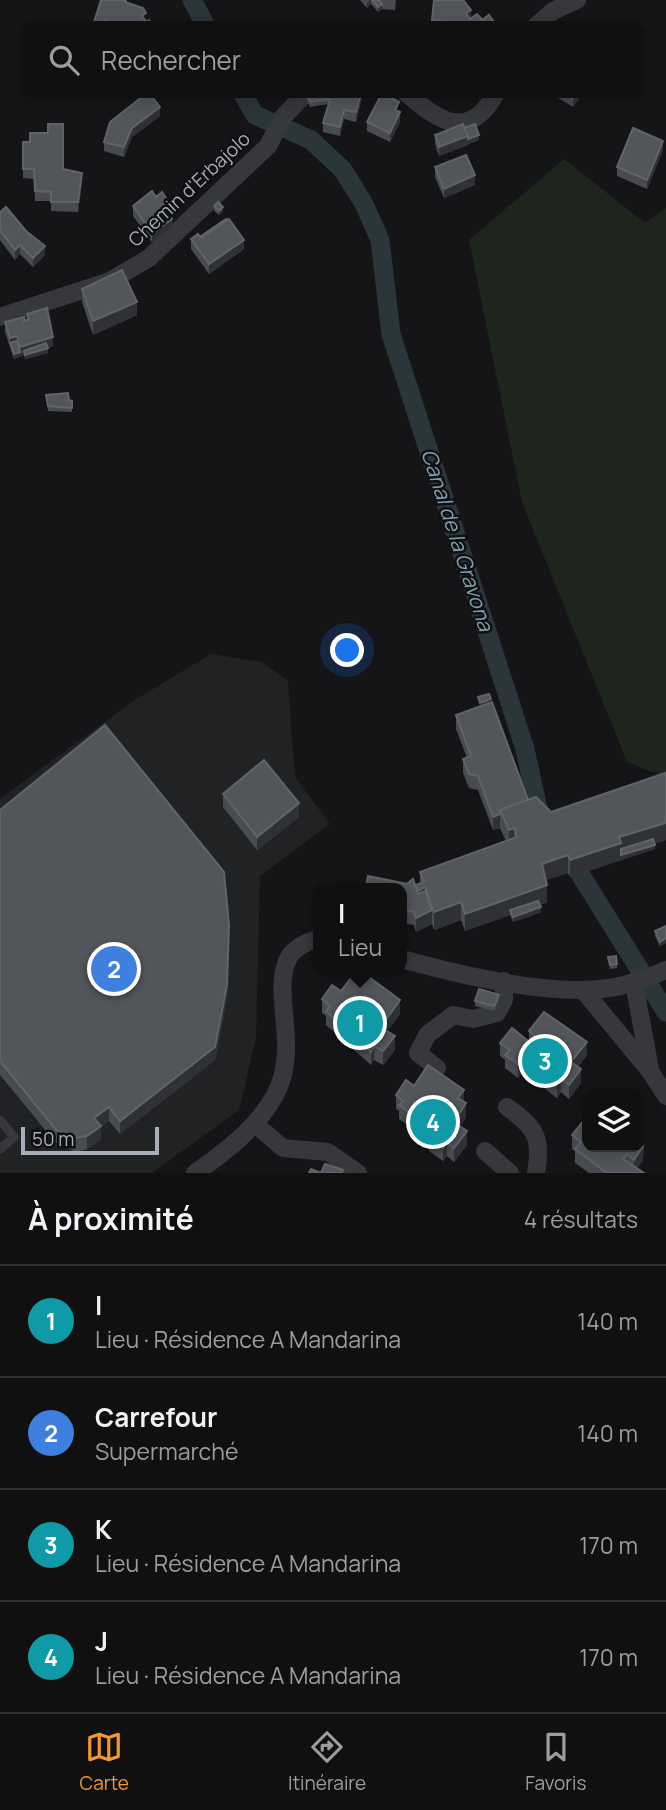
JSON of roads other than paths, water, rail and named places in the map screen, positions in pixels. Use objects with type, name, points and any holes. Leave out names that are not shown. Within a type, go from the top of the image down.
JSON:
[{"type":"street","points":[[542,21],[553,11],[577,0]]},
{"type":"street","name":"Chemin d'Erbajolo","points":[[0,317],[110,281],[149,258],[268,146],[283,117],[299,98]]},
{"type":"street","points":[[412,98],[439,120],[455,124],[477,115],[492,98]]},
{"type":"street","points":[[195,1173],[254,1124],[275,1095],[287,1062],[283,981],[288,958],[300,946],[313,941]]},
{"type":"street","points":[[407,960],[504,981],[583,990],[634,983],[666,970]]},
{"type":"street","points":[[437,1068],[418,1053],[427,1035],[453,1015],[473,1019],[497,1013],[504,1000],[504,981]]},
{"type":"street","points":[[634,983],[650,1071]]},
{"type":"street","points":[[583,990],[650,1071],[666,1096]]},
{"type":"street","points":[[507,1107],[530,1123],[537,1139],[536,1173]]},
{"type":"street","points":[[254,1124],[283,1148],[328,1152],[358,1173]]},
{"type":"street","points":[[485,1151],[510,1173]]},
{"type":"lane","points":[[0,1120],[14,1137],[0,1149]]},
{"type":"waterway","name":"Canal de la Gravona","points":[[192,0],[203,21]]},
{"type":"waterway","name":"Canal de la Gravona","points":[[245,98],[255,115],[311,140],[343,170],[364,204],[380,240],[391,334],[525,749],[538,809],[544,819]]},
{"type":"waterway","name":"Canal de la Gravona","points":[[567,853],[666,1012]]},
{"type":"place","name":"Carrefour","points":[[114,969]]},
{"type":"place","name":"I","points":[[360,1023]]},
{"type":"place","name":"K","points":[[545,1061]]},
{"type":"place","name":"J","points":[[433,1122]]}]
